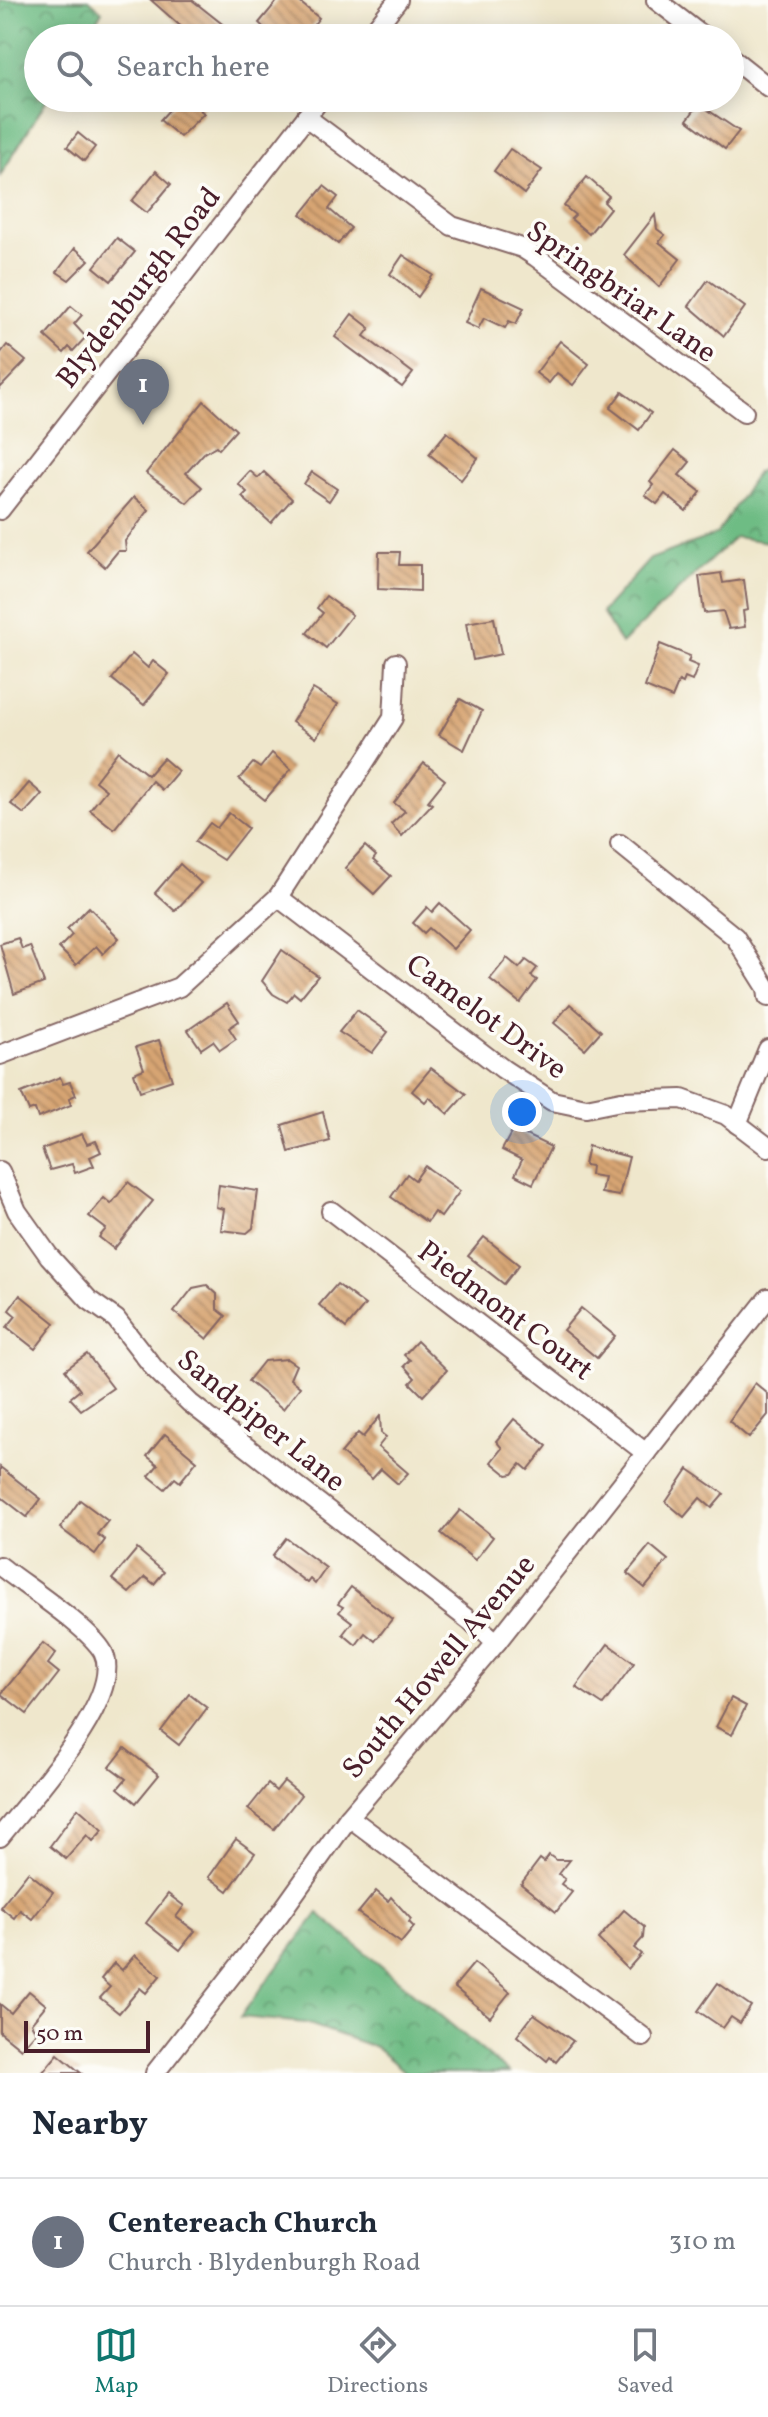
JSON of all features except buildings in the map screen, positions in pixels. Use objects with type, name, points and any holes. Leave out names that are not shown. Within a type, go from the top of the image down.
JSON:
[{"type":"street","points":[[379,24],[398,0]]},
{"type":"street","points":[[656,0],[687,24]]},
{"type":"street","points":[[744,68],[768,87]]},
{"type":"street","name":"Blydenburgh Road","points":[[0,510],[310,112]]},
{"type":"street","name":"Springbriar Lane","points":[[306,117],[452,226],[529,252],[744,412]]},
{"type":"street","points":[[0,1055],[179,987],[278,897],[393,718],[396,663]]},
{"type":"street","points":[[620,844],[735,937],[767,988],[768,997]]},
{"type":"street","name":"Camelot Drive","points":[[278,897],[503,1069],[552,1101],[586,1108],[621,1101],[682,1099],[704,1105],[768,1147]]},
{"type":"street","points":[[737,1124],[768,1049]]},
{"type":"street","name":"Sandpiper Lane","points":[[0,1171],[17,1211],[49,1256],[89,1300],[116,1319],[154,1368],[190,1403],[497,1642]]},
{"type":"street","name":"Piedmont Court","points":[[331,1211],[646,1453]]},
{"type":"street","name":"South Howell Avenue","points":[[155,2073],[279,1915],[349,1817],[497,1642],[768,1298]]},
{"type":"street","points":[[0,1566],[89,1636],[103,1653],[107,1676],[101,1702],[83,1731],[0,1837]]},
{"type":"street","points":[[349,1817],[643,2037]]},
{"type":"green space","points":[[0,0],[89,0],[102,11],[94,24],[24,24],[24,112],[39,112],[0,176]]},
{"type":"green space","points":[[768,466],[768,542],[735,537],[621,644],[602,612],[650,559],[717,534],[757,472]]},
{"type":"green space","points":[[318,1913],[509,2073],[406,2073],[375,2047],[306,2023],[240,2017]]},
{"type":"place","name":"Centereach Church","points":[[143,425]]}]
